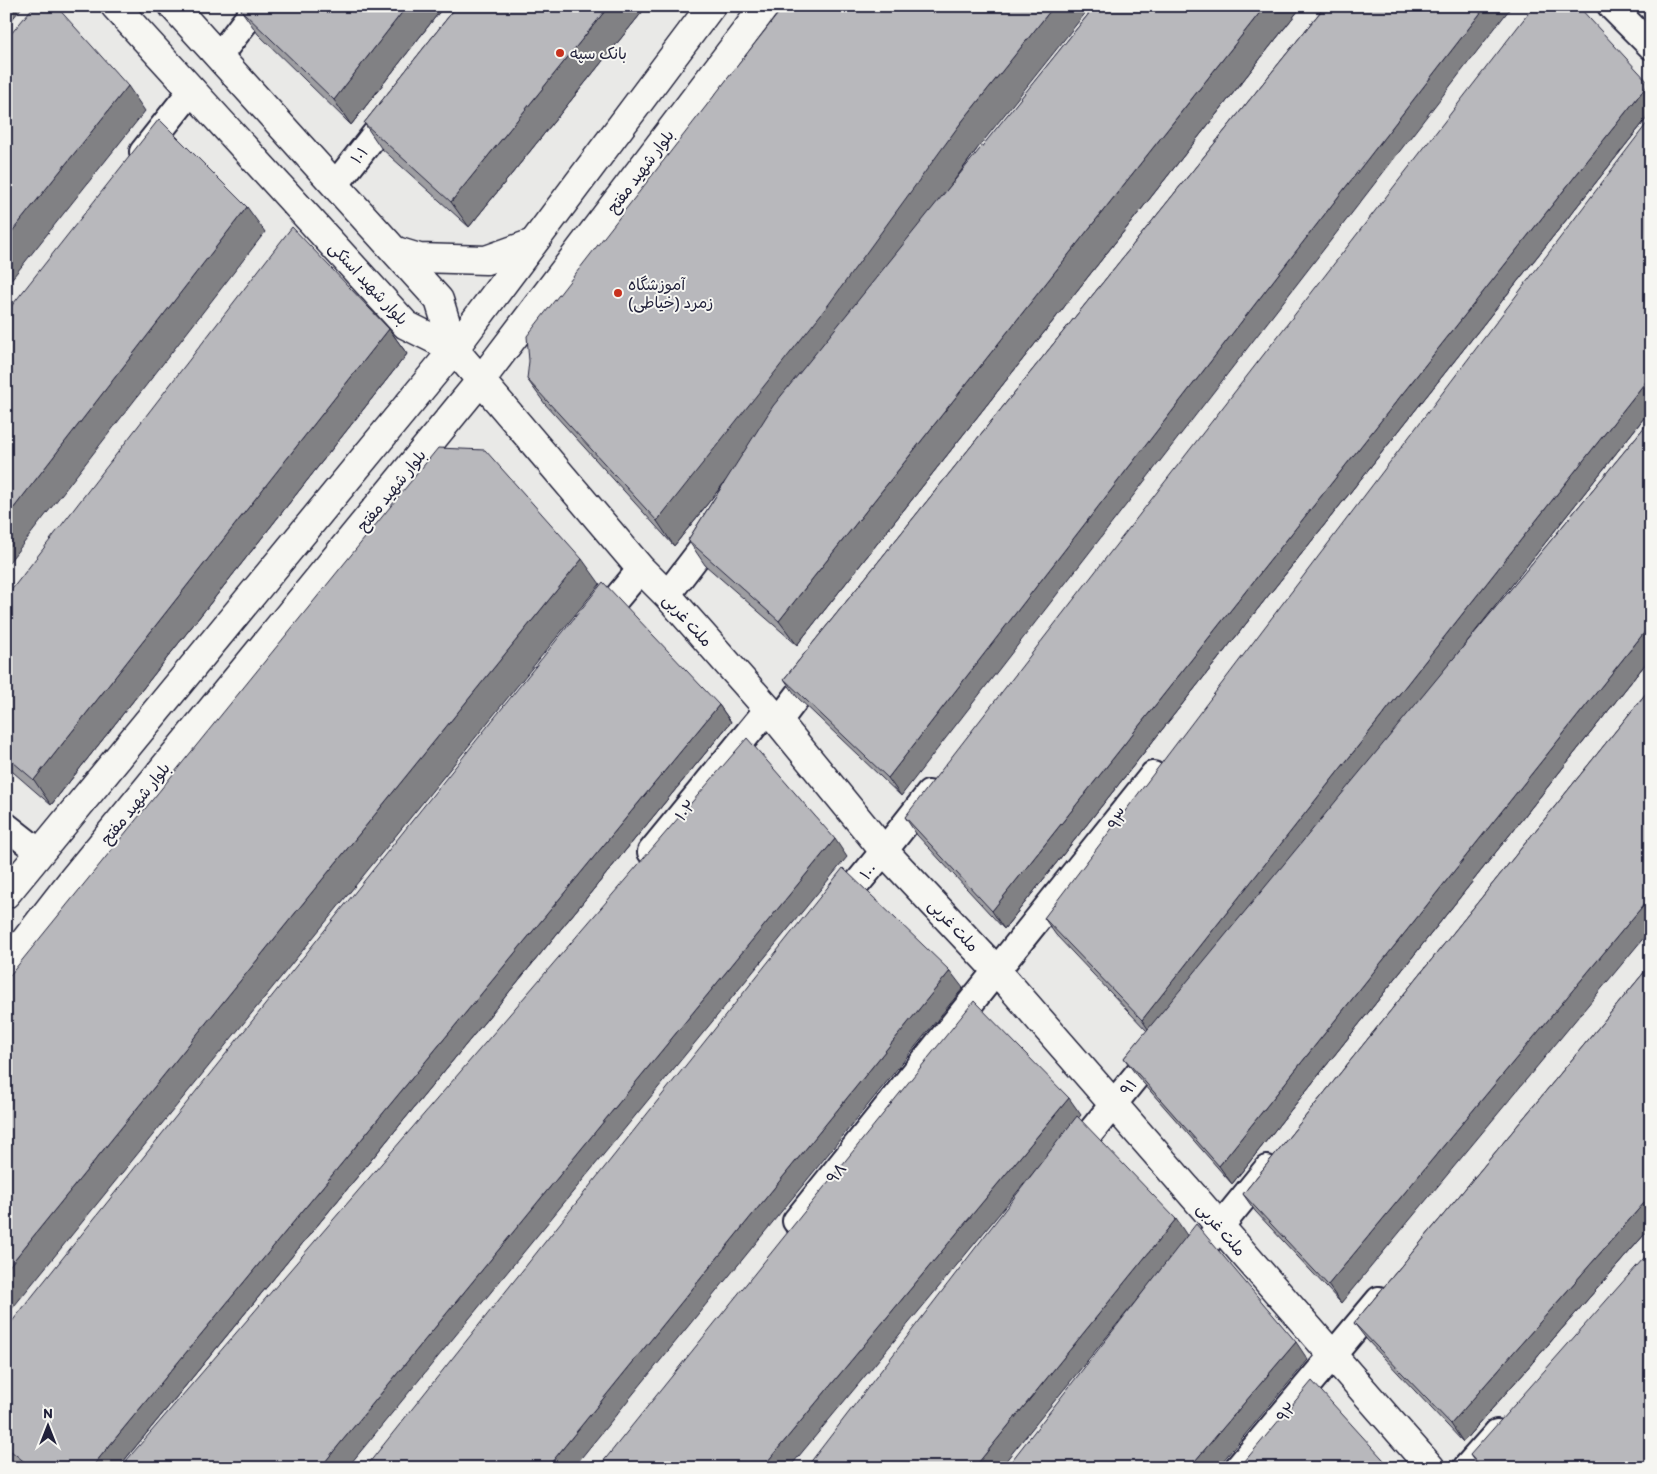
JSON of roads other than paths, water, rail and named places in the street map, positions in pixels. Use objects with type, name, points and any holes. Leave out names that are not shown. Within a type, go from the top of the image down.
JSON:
[{"type":"main road","name":"بلوار شهید استکی","points":[[115,6],[192,90],[304,227],[406,325],[454,349]]},
{"type":"main road","points":[[173,6],[439,300],[454,349]]},
{"type":"main road","points":[[6,894],[454,349],[711,6]]},
{"type":"main road","name":"بلوار شهید مفتح","points":[[6,965],[73,879],[481,380],[765,6]]},
{"type":"main road","points":[[396,252],[419,258],[486,260],[533,243]]},
{"type":"main road","name":"ملت غربی","points":[[454,349],[641,569],[773,716],[884,851],[997,971],[1431,1468]]},
{"type":"street","points":[[218,56],[257,6]]},
{"type":"street","points":[[1611,6],[1651,46]]},
{"type":"street","points":[[130,169],[192,90]]},
{"type":"street","name":"۱۰۱","points":[[335,185],[408,92]]},
{"type":"street","points":[[667,596],[732,509]]},
{"type":"street","points":[[578,646],[641,569]]},
{"type":"street","name":"۱۰۲","points":[[636,870],[833,650]]},
{"type":"street","name":"۹۳","points":[[997,971],[1165,760]]},
{"type":"street","name":"۱۰۰","points":[[824,923],[946,772]]},
{"type":"street","points":[[6,826],[39,852]]},
{"type":"street","name":"۹۸","points":[[779,1243],[997,971]]},
{"type":"street","name":"۹۱","points":[[1052,1180],[1174,1029]]},
{"type":"street","points":[[1172,1287],[1283,1150]]},
{"type":"street","name":"۹۲","points":[[1238,1468],[1396,1278]]},
{"type":"street","points":[[1466,1468],[1512,1415]]},
{"type":"place","name":"بانک سپه","points":[[560,53]]},
{"type":"place","name":"آموزشگاه زمرد (خیاطی)","points":[[618,293]]}]
